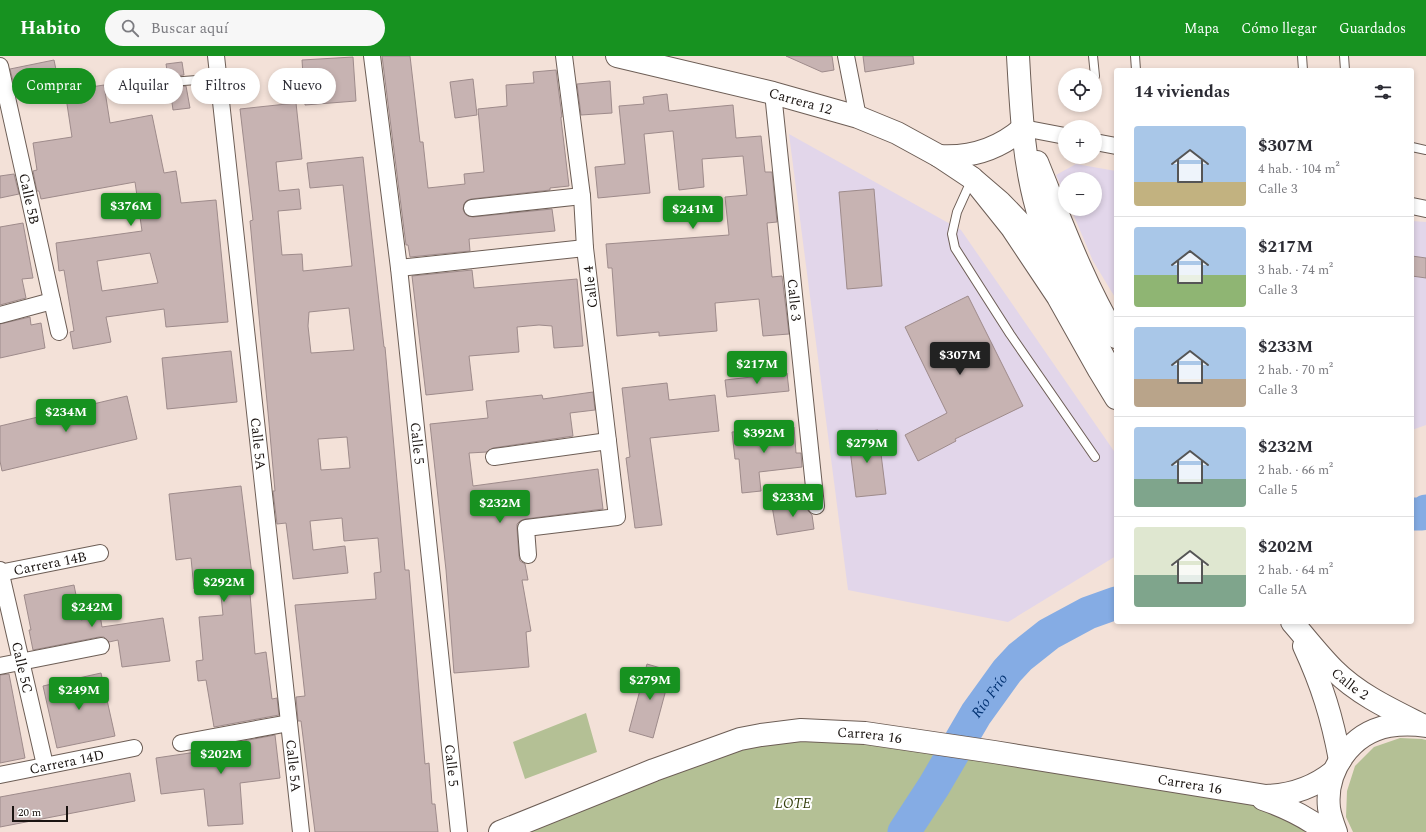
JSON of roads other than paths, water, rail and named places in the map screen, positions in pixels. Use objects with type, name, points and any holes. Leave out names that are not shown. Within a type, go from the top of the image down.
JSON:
[{"type":"main road","name":"Carrera 12","points":[[617,56],[773,93],[858,117],[897,133],[939,156],[972,178]]},
{"type":"main road","points":[[1018,56],[1023,128],[1028,169],[1037,210],[1050,250],[1092,336],[1114,375]]},
{"type":"main road","points":[[939,156],[962,156],[984,152],[1005,142],[1023,128]]},
{"type":"main road","points":[[1023,128],[1090,289],[1103,316],[1114,334]]},
{"type":"main road","points":[[972,178],[1000,202],[1025,228],[1114,347]]},
{"type":"main road","points":[[972,178],[1012,228],[1058,296],[1114,395]]},
{"type":"main road","name":"Calle 2","points":[[1292,624],[1316,672],[1326,701],[1334,730],[1336,766]]},
{"type":"main road","name":"Calle 2","points":[[1293,624],[1335,671],[1359,690],[1382,705],[1425,726]]},
{"type":"main road","name":"Carrera 16","points":[[500,832],[654,770],[740,739],[801,730],[865,733],[994,752],[1253,795],[1274,796],[1295,793],[1309,788],[1322,780],[1336,766],[1346,752],[1365,736],[1378,730],[1394,726],[1425,726]]},
{"type":"main road","points":[[1336,766],[1329,796],[1329,809],[1336,832]]},
{"type":"main road","name":"Carrera 16","points":[[1253,795],[1290,809],[1326,832]]},
{"type":"street","name":"Calle 5A","points":[[216,56],[218,68]]},
{"type":"street","name":"Calle 5","points":[[372,56],[398,268],[459,832]]},
{"type":"street","name":"Calle 4","points":[[528,554],[526,528],[617,517],[585,248],[582,196],[564,56]]},
{"type":"street","points":[[846,56],[858,117]]},
{"type":"street","name":"Calle 5B","points":[[0,66],[59,332]]},
{"type":"street","name":"Calle 3","points":[[773,93],[816,506]]},
{"type":"street","name":"Calle 5A","points":[[222,104],[301,832]]},
{"type":"street","points":[[1023,128],[1058,135]]},
{"type":"street","points":[[1102,143],[1114,146]]},
{"type":"street","points":[[472,208],[582,196]]},
{"type":"street","points":[[1414,206],[1426,209]]},
{"type":"street","points":[[398,268],[585,248]]},
{"type":"street","points":[[0,315],[52,301]]},
{"type":"street","points":[[494,458],[608,441]]},
{"type":"street","name":"Carrera 14B","points":[[0,572],[100,553]]},
{"type":"street","name":"Calle 5C","points":[[0,572],[45,765]]},
{"type":"street","points":[[0,666],[101,646]]},
{"type":"street","points":[[181,743],[289,723]]},
{"type":"street","name":"Carrera 14D","points":[[0,775],[134,748]]},
{"type":"lane","points":[[1093,56],[1094,68]]},
{"type":"lane","points":[[1135,56],[1136,68]]},
{"type":"lane","points":[[1302,56],[1303,68]]},
{"type":"lane","points":[[1344,56],[1345,68]]},
{"type":"lane","points":[[1414,147],[1426,150]]},
{"type":"lane","points":[[972,178],[957,212],[952,234],[955,248],[1010,334],[1095,457]]},
{"type":"waterway","name":"Río Frío","points":[[1414,514],[1422,514],[1426,511]]},
{"type":"waterway","name":"Río Frío","points":[[904,832],[934,786],[976,714],[1007,671],[1020,657],[1049,634],[1088,613],[1114,604]]},
{"type":"park label","name":"LOTE","points":[[793,803]]}]
